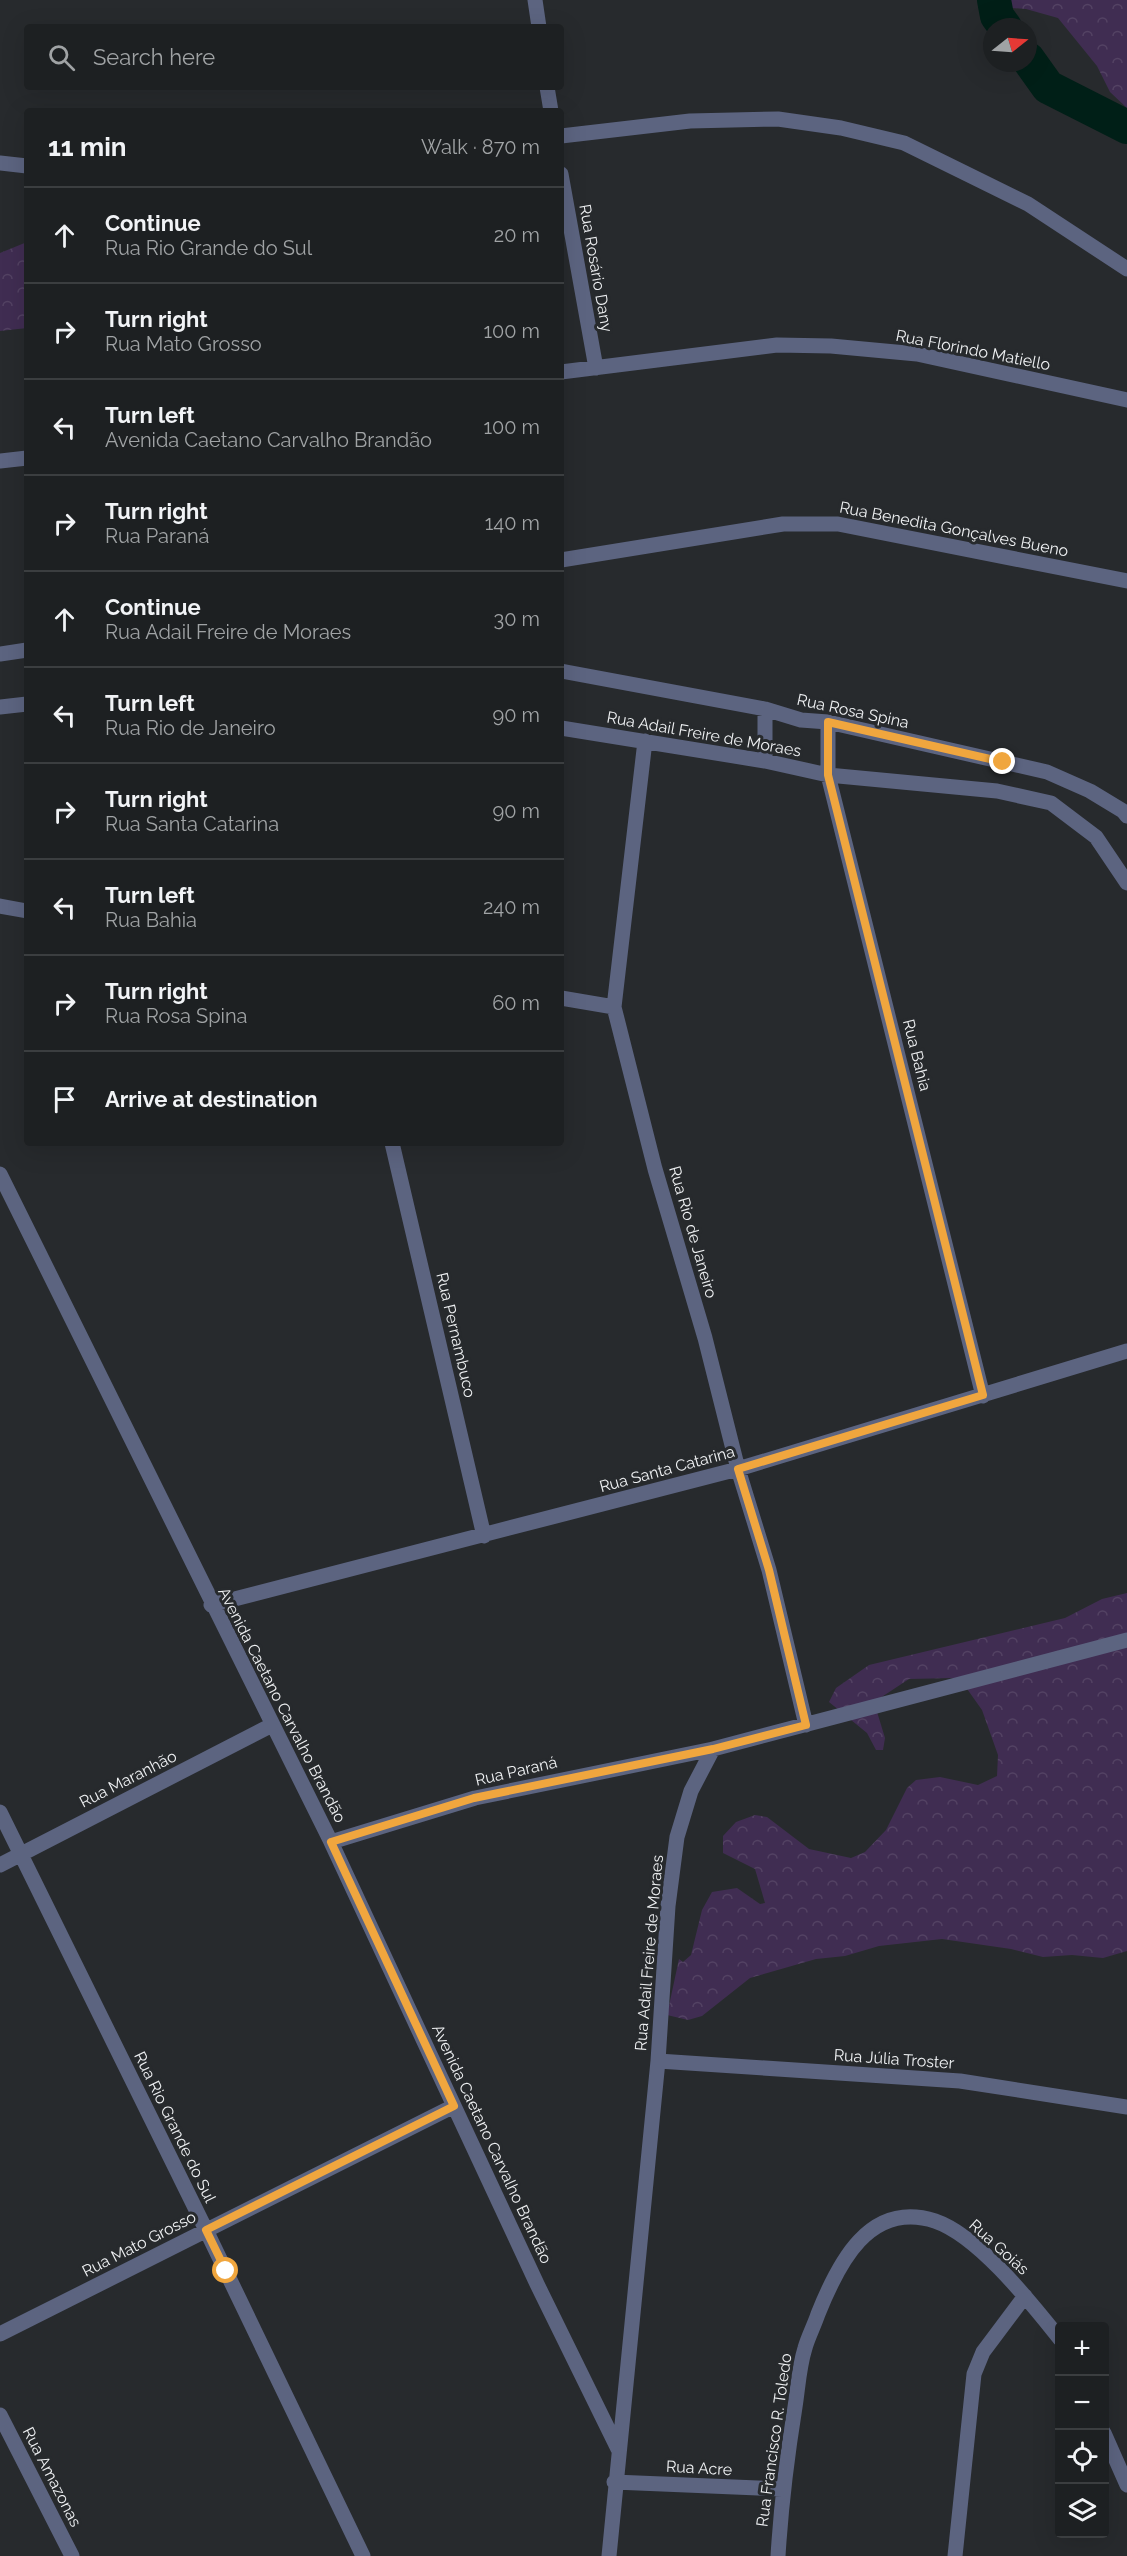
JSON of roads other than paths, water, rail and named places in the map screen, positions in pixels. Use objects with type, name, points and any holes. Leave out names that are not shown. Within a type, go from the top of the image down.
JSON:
[{"type":"street","points":[[535,0],[539,24]]},
{"type":"street","points":[[548,90],[550,108]]},
{"type":"street","points":[[564,136],[690,121],[778,119],[841,128],[904,143],[966,173],[1028,204],[1127,269]]},
{"type":"street","points":[[0,163],[24,166]]},
{"type":"street","name":"Rua Rosário Dany","points":[[564,191],[596,368]]},
{"type":"street","name":"Rua Florindo Matiello","points":[[564,372],[777,345],[831,346],[917,354],[1127,400]]},
{"type":"street","points":[[0,461],[24,458]]},
{"type":"street","name":"Rua Benedita Gonçalves Bueno","points":[[564,560],[783,524],[838,524],[1127,581]]},
{"type":"street","points":[[0,654],[24,651]]},
{"type":"street","name":"Rua Rosa Spina","points":[[564,672],[765,709],[801,720],[828,722],[1047,772],[1090,791],[1123,811],[1127,816]]},
{"type":"street","points":[[0,707],[24,704]]},
{"type":"street","points":[[765,709],[765,761]]},
{"type":"street","name":"Rua Bahia","points":[[828,722],[828,775],[983,1395]]},
{"type":"street","name":"Rua Adail Freire de Moraes","points":[[564,728],[765,761],[828,775],[997,791],[1051,803],[1096,837],[1127,883]]},
{"type":"street","name":"Rua Rio de Janeiro","points":[[645,741],[614,1007],[655,1169],[705,1338],[738,1469],[769,1570],[806,1725]]},
{"type":"street","points":[[0,906],[24,910]]},
{"type":"street","points":[[564,999],[614,1007]]},
{"type":"street","name":"Rua Pernambuco","points":[[394,1146],[484,1536]]},
{"type":"street","name":"Avenida Caetano Carvalho Brandão","points":[[0,1174],[211,1605],[331,1842],[537,2284],[618,2449]]},
{"type":"street","name":"Rua Santa Catarina","points":[[211,1605],[738,1469],[1127,1351]]},
{"type":"street","points":[[713,1749],[1127,1640]]},
{"type":"street","name":"Rua Maranhão","points":[[0,1864],[272,1725]]},
{"type":"street","name":"Rua Adail Freire de Moraes","points":[[609,2556],[614,2481],[658,2061],[668,1906],[676,1837],[691,1791],[713,1749]]},
{"type":"street","name":"Rua Paraná","points":[[331,1842],[474,1798],[713,1749]]},
{"type":"street","name":"Rua Rio Grande do Sul","points":[[0,1812],[206,2230],[363,2556]]},
{"type":"street","name":"Rua Júlia Troster","points":[[658,2061],[960,2081],[1127,2107]]},
{"type":"street","name":"Rua Mato Grosso","points":[[0,2334],[454,2106]]},
{"type":"street","name":"Rua Goiás","points":[[895,2218],[935,2221],[955,2231],[991,2260],[1025,2296],[1055,2334]]},
{"type":"street","name":"Rua Francisco R. Toledo","points":[[778,2556],[782,2490],[804,2349],[829,2287],[849,2250],[866,2233],[895,2218]]},
{"type":"street","points":[[956,2556],[974,2374],[983,2352],[1025,2296]]},
{"type":"street","name":"Rua Amazonas","points":[[0,2415],[72,2556]]},
{"type":"street","points":[[1109,2444],[1127,2485]]},
{"type":"street","name":"Rua Acre","points":[[614,2481],[782,2490]]},
{"type":"waterway","points":[[994,0],[998,18]]},
{"type":"waterway","points":[[1037,72],[1048,87],[1127,127]]}]
